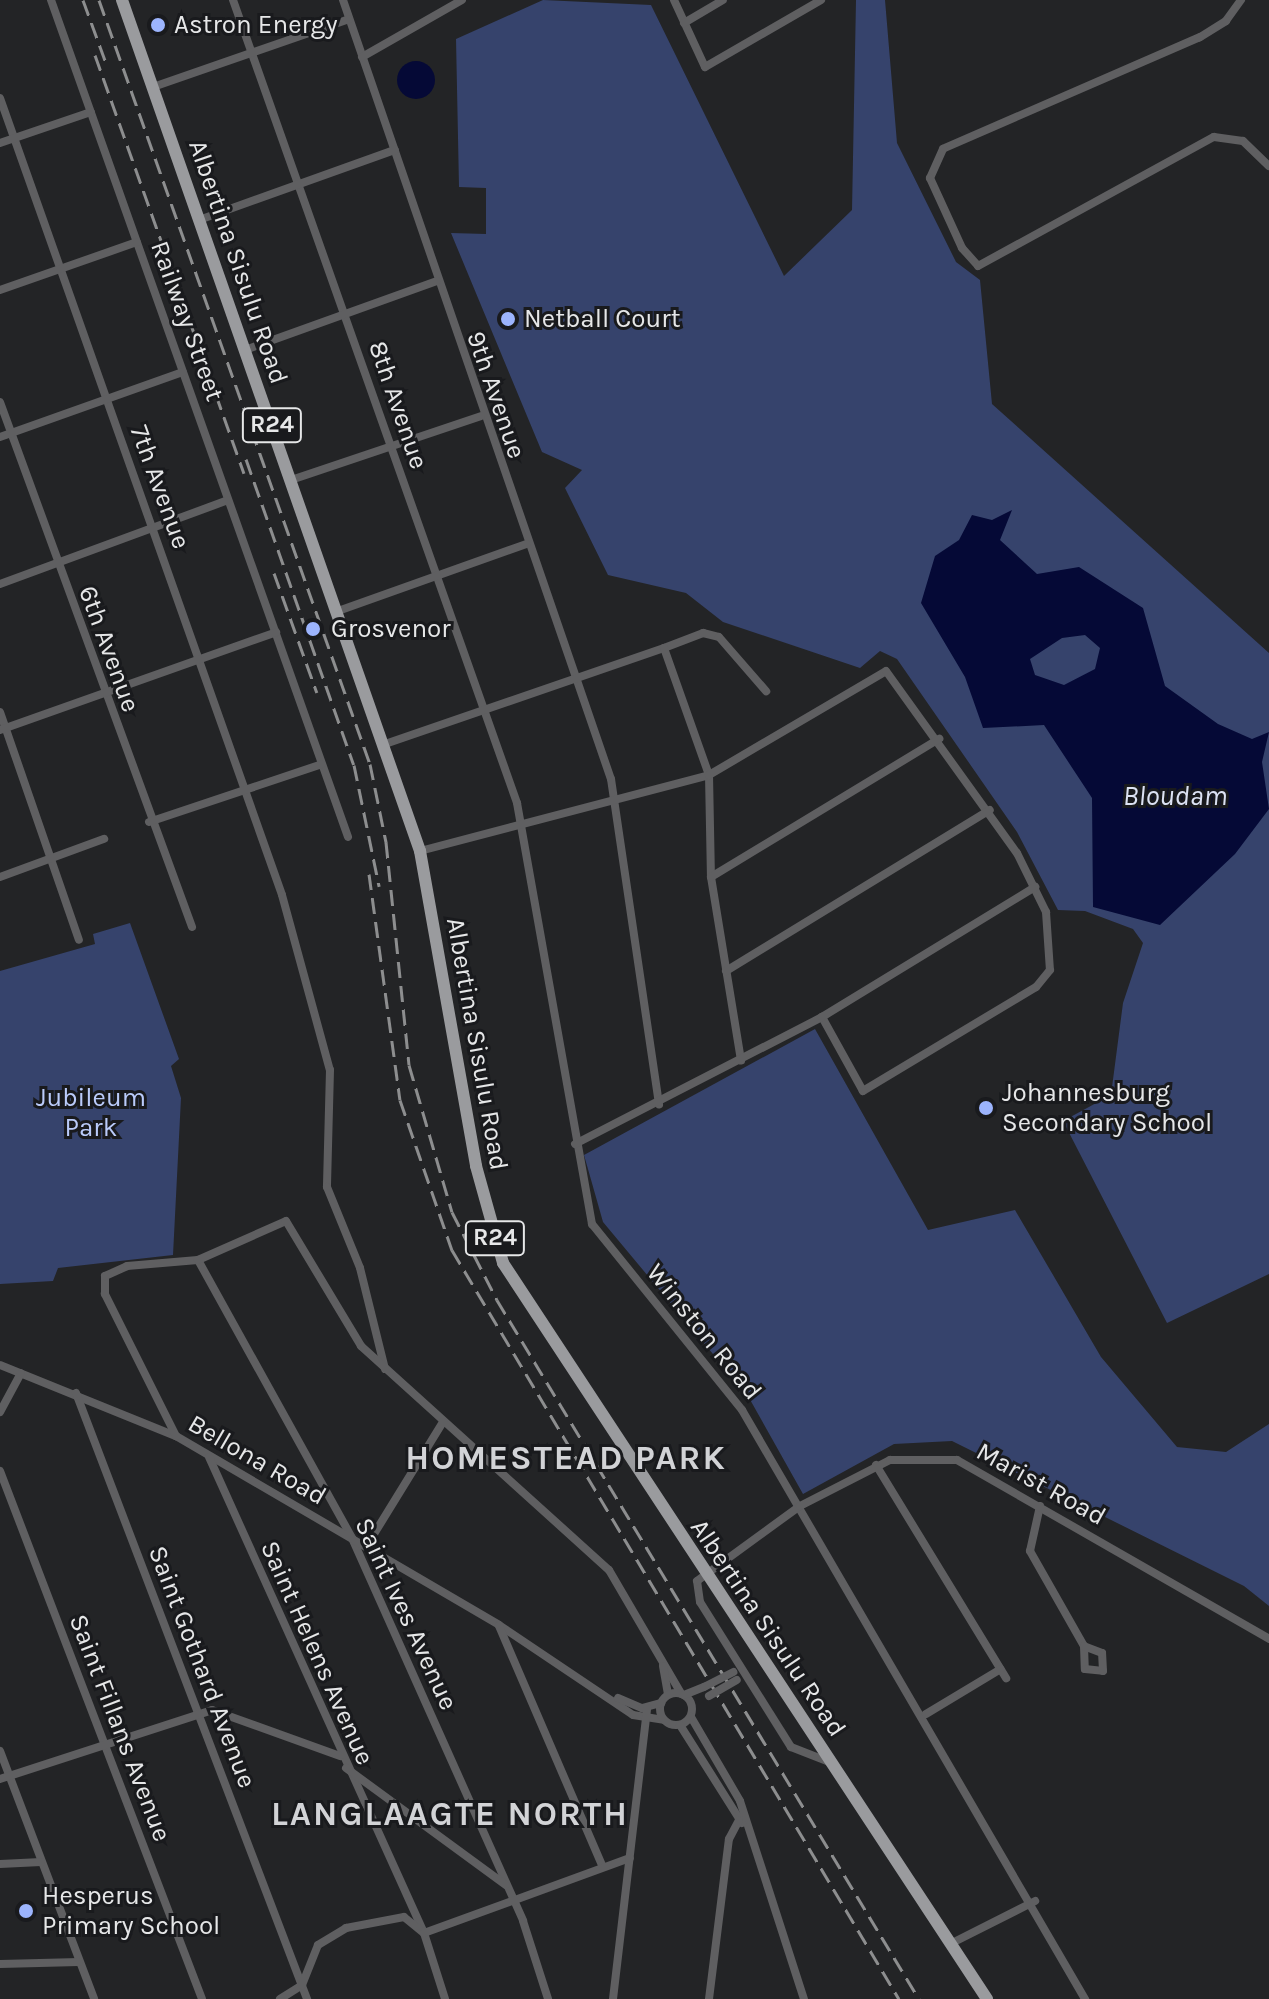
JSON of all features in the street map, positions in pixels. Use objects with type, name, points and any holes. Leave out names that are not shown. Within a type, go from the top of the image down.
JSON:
[{"type":"main road","name":"Albertina Sisulu Road","points":[[122,0],[420,851],[476,1166],[503,1263],[703,1572],[954,1942],[987,1999]]},
{"type":"street","name":"Railway Street","points":[[51,0],[348,837]]},
{"type":"street","name":"8th Avenue","points":[[233,0],[522,824]]},
{"type":"street","name":"9th Avenue","points":[[343,0],[481,416],[574,675],[613,801],[659,1104]]},
{"type":"street","points":[[674,0],[705,67],[805,3],[821,0]]},
{"type":"street","points":[[684,23],[723,0]]},
{"type":"street","points":[[1241,0],[1226,21],[1200,37],[943,149],[930,178],[962,248],[978,266],[1214,137],[1243,141],[1269,166]]},
{"type":"street","points":[[362,57],[456,2]]},
{"type":"street","points":[[153,87],[349,19]]},
{"type":"street","name":"7th Avenue","points":[[0,98],[280,890],[330,1070],[327,1187],[360,1268],[385,1369]]},
{"type":"street","points":[[0,143],[91,112]]},
{"type":"street","points":[[199,220],[395,150]]},
{"type":"street","points":[[0,290],[137,242]]},
{"type":"street","points":[[245,350],[437,281]]},
{"type":"street","points":[[0,437],[183,372]]},
{"type":"street","name":"6th Avenue","points":[[0,402],[181,910],[192,927]]},
{"type":"street","points":[[291,480],[481,416]]},
{"type":"street","points":[[0,584],[228,500]]},
{"type":"street","points":[[338,611],[526,544]]},
{"type":"street","points":[[3,729],[276,632]]},
{"type":"street","points":[[385,744],[483,706],[703,633],[719,637],[766,691]]},
{"type":"street","points":[[664,647],[709,775],[711,877],[741,1061]]},
{"type":"street","points":[[420,851],[709,775],[886,671],[990,810],[1035,887],[1046,912],[1050,970],[1036,987],[863,1091],[822,1017]]},
{"type":"street","points":[[0,712],[3,729],[79,940]]},
{"type":"street","points":[[711,877],[939,739]]},
{"type":"street","points":[[149,822],[322,764]]},
{"type":"street","points":[[726,971],[990,810]]},
{"type":"street","name":"Winston Road","points":[[522,824],[575,1144],[596,1231],[727,1388],[926,1714],[1035,1901],[1085,1999]]},
{"type":"street","points":[[0,877],[104,839]]},
{"type":"street","points":[[575,1144],[659,1104],[822,1017],[1035,887]]},
{"type":"street","points":[[176,1436],[105,1294],[107,1273],[198,1260],[286,1221],[361,1346],[609,1570],[735,1790],[804,1999]]},
{"type":"street","name":"Saint Ives Avenue","points":[[198,1260],[352,1538],[514,1900],[548,1999]]},
{"type":"street","name":"Bellona Road","points":[[0,1365],[76,1393],[176,1436],[499,1625],[647,1721]]},
{"type":"street","points":[[0,1412],[21,1373]]},
{"type":"street","name":"Saint Gothard Avenue","points":[[76,1393],[307,1999]]},
{"type":"street","points":[[366,1547],[443,1422]]},
{"type":"street","name":"Saint Helens Avenue","points":[[209,1456],[340,1756],[424,1933],[445,1999]]},
{"type":"street","name":"Marist Road","points":[[703,1572],[800,1506],[876,1465],[945,1457],[1040,1506],[1269,1639]]},
{"type":"street","points":[[876,1465],[1003,1674],[926,1714]]},
{"type":"street","name":"Saint Fillans Avenue","points":[[0,1471],[202,1999]]},
{"type":"street","points":[[1040,1506],[1030,1551],[1084,1646]]},
{"type":"street","points":[[703,1572],[696,1594],[791,1747],[832,1763]]},
{"type":"street","points":[[499,1625],[603,1867]]},
{"type":"street","points":[[663,1665],[668,1695]]},
{"type":"street","points":[[613,1999],[647,1708],[661,1703],[668,1695],[706,1691],[744,1670]]},
{"type":"street","name":"Bellona Road","points":[[603,1691],[647,1708]]},
{"type":"street","points":[[680,1725],[706,1691]]},
{"type":"street","points":[[661,1703],[664,1720]]},
{"type":"street","points":[[5,1779],[106,1747],[198,1712],[226,1711],[340,1756]]},
{"type":"street","points":[[647,1721],[664,1720],[680,1725],[749,1833]]},
{"type":"street","points":[[0,1751],[5,1779],[94,1999]]},
{"type":"street","points":[[345,1767],[507,1886]]},
{"type":"street","points":[[709,1999],[729,1839],[739,1820]]},
{"type":"street","points":[[280,1999],[302,1985],[318,1945],[346,1928],[404,1917],[424,1933],[630,1858]]},
{"type":"street","points":[[0,1864],[41,1862]]},
{"type":"street","points":[[954,1942],[1035,1901]]},
{"type":"street","points":[[0,1964],[79,1962]]},
{"type":"green space","points":[[543,0],[651,5],[784,276],[852,210],[856,0],[885,0],[897,143],[956,262],[980,280],[992,404],[1269,653],[1269,1274],[1167,1323],[1063,1121],[1111,1095],[1123,1003],[1143,943],[1133,929],[1085,911],[1058,910],[1017,832],[897,659],[880,651],[860,668],[723,622],[686,593],[608,575],[565,488],[582,470],[542,452],[451,233],[486,234],[486,188],[459,187],[456,39]]},
{"type":"green space","name":"Jubileum Park","points":[[130,923],[179,1059],[171,1066],[181,1098],[173,1255],[58,1268],[53,1281],[0,1284],[0,971],[95,944],[93,934]]},
{"type":"green space","points":[[815,1029],[928,1230],[1015,1210],[1101,1357],[1177,1447],[1226,1452],[1269,1424],[1269,1606],[1244,1586],[952,1441],[894,1444],[803,1494],[748,1396],[603,1222],[584,1155]]},
{"type":"water","points":[[416,61],[429,67],[435,80],[429,93],[416,99],[403,93],[397,80],[403,67]]},
{"type":"water","name":"Bloudam","points":[[1012,510],[1000,540],[1037,574],[1079,567],[1143,608],[1165,686],[1218,724],[1252,739],[1269,732],[1262,762],[1269,809],[1235,854],[1160,925],[1093,907],[1092,798],[1044,725],[983,728],[965,677],[921,603],[935,556],[959,540],[972,515],[992,520]],"holes":[[[1085,635],[1100,648],[1095,669],[1064,685],[1035,675],[1030,659],[1062,638]]]},
{"type":"railway","points":[[83,0],[106,63]]},
{"type":"railway","points":[[99,0],[370,764],[386,842],[409,1065],[452,1212],[497,1300],[919,1999]]},
{"type":"railway","points":[[95,55],[244,473]]},
{"type":"railway","points":[[246,459],[354,765],[379,886]]},
{"type":"railway","points":[[274,573],[317,693]]},
{"type":"railway","points":[[369,874],[400,1100],[452,1250],[899,1999]]},
{"type":"place","name":"Astron Energy","points":[[158,25]]},
{"type":"place","name":"Netball Court","points":[[508,319]]},
{"type":"place","name":"Grosvenor","points":[[313,629]]},
{"type":"place","name":"Johannesburg Secondary School","points":[[986,1108]]},
{"type":"place","name":"Hesperus Primary School","points":[[26,1911]]},
{"type":"district","name":"HOMESTEAD PARK","points":[[566,1459]]},
{"type":"district","name":"LANGLAAGTE NORTH","points":[[450,1815]]}]
